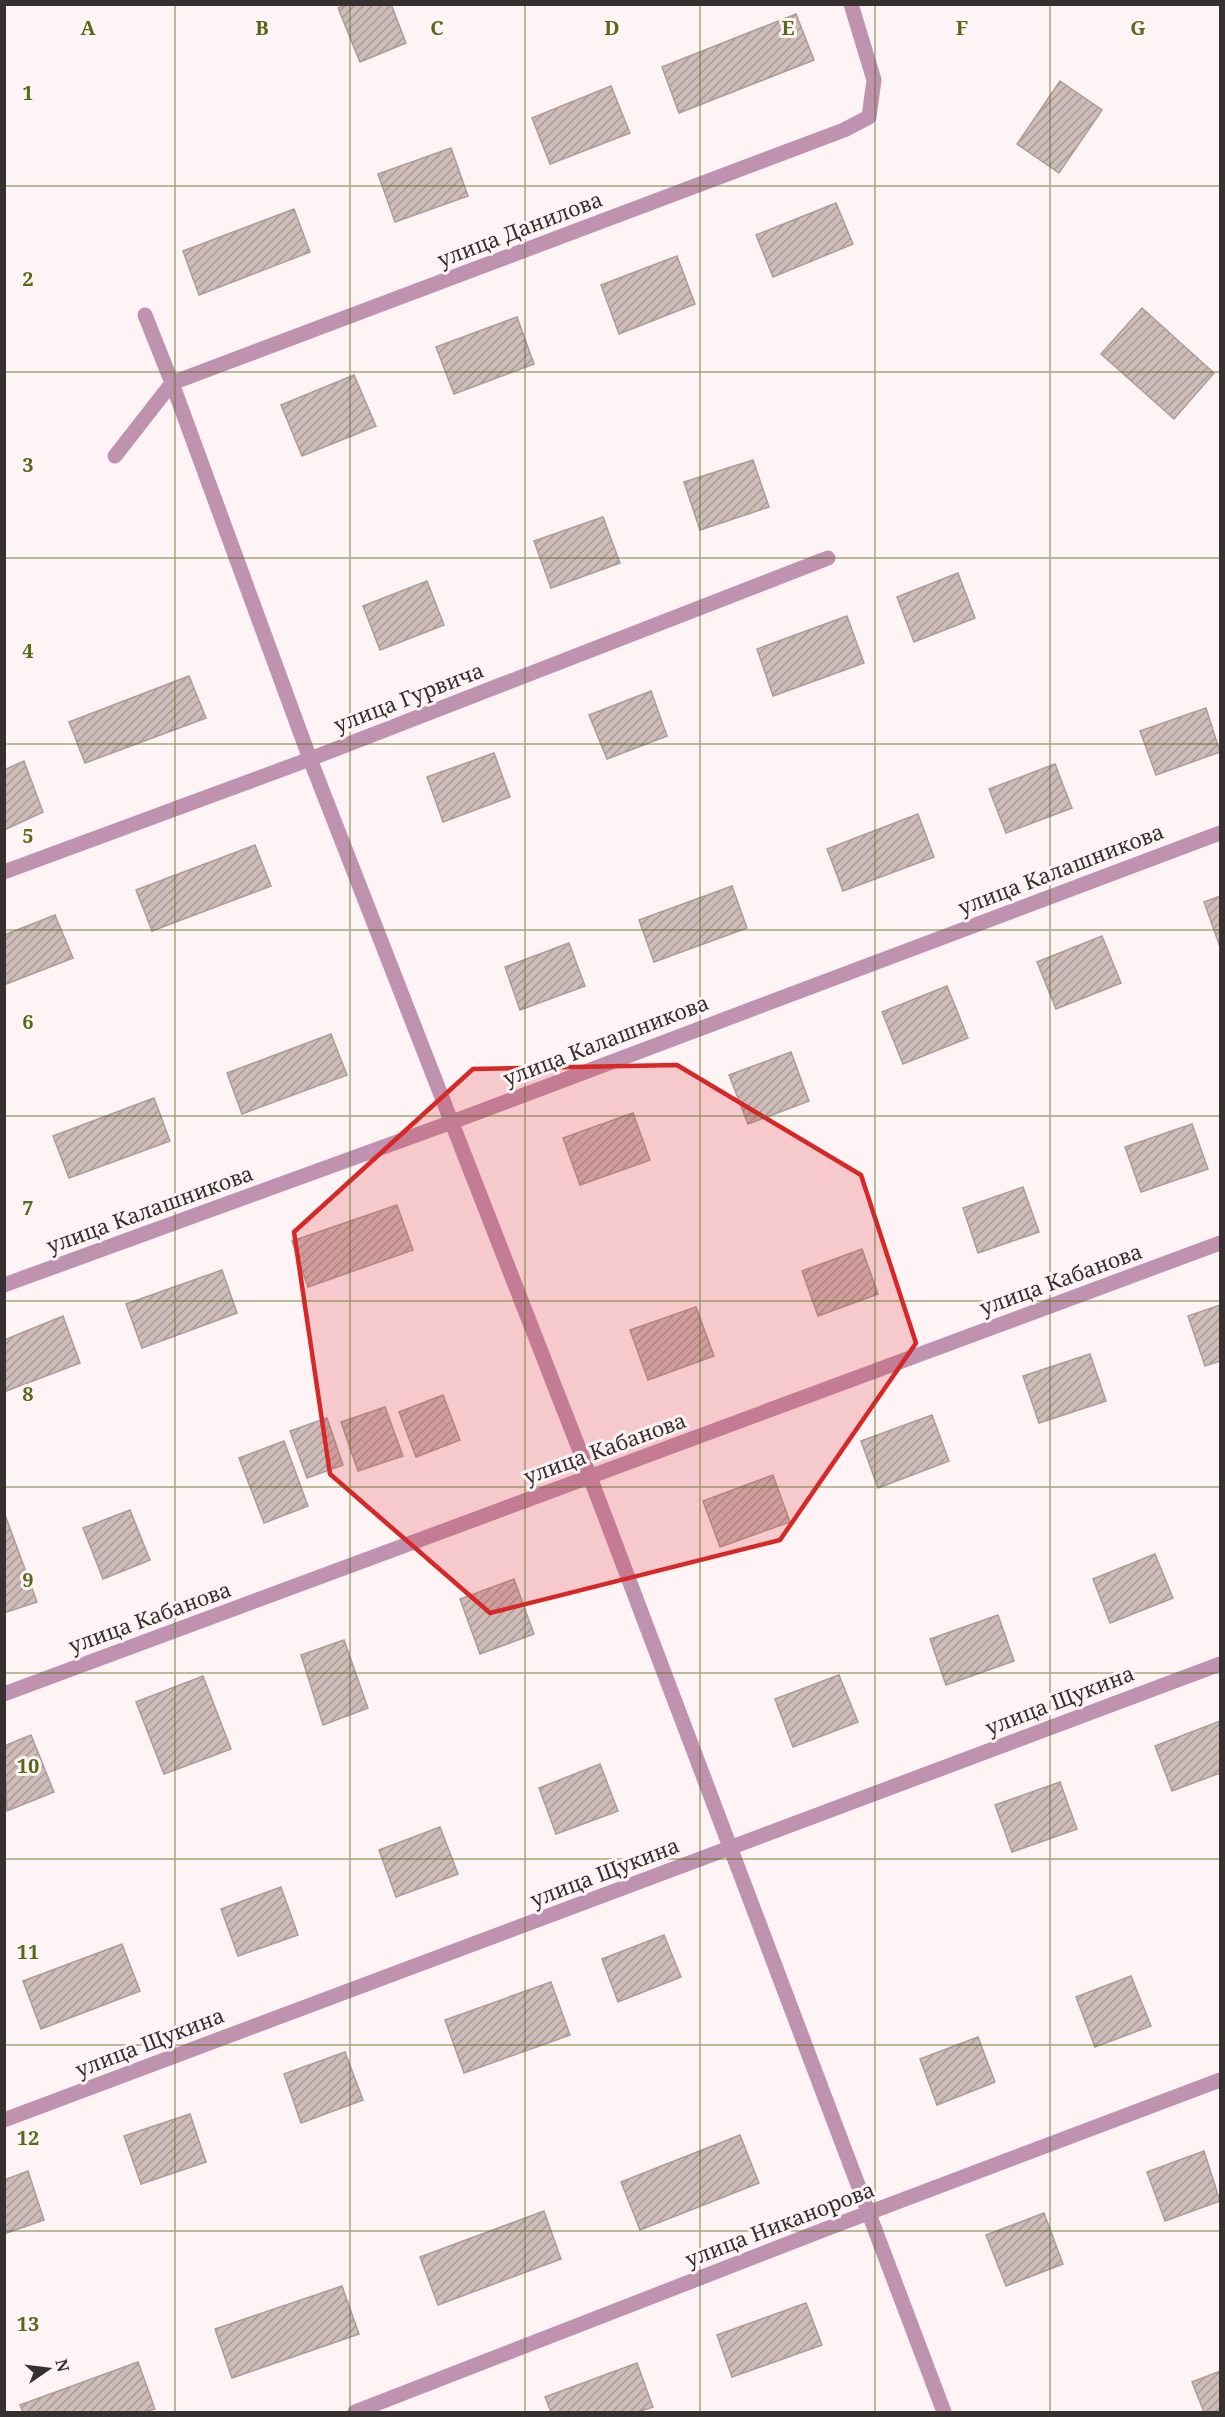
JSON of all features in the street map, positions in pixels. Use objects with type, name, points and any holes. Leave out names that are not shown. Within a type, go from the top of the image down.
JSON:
[{"type":"street","name":"улица Данилова","points":[[172,383],[844,130],[869,117],[874,80],[851,4]]},
{"type":"street","points":[[145,315],[310,759],[590,1477],[944,2412]]},
{"type":"street","points":[[116,456],[172,383]]},
{"type":"street","name":"улица Гурвича","points":[[4,872],[310,759],[828,558]]},
{"type":"street","name":"улица Калашникова","points":[[4,1285],[452,1122],[1221,833]]},
{"type":"street","name":"улица Кабанова","points":[[4,1694],[1221,1243]]},
{"type":"street","name":"улица Щукина","points":[[4,2120],[1221,1664]]},
{"type":"street","name":"улица Никанорова","points":[[356,2412],[869,2213],[1221,2080]]},
{"type":"highlighted area","points":[[677,1065],[861,1175],[916,1343],[780,1540],[490,1613],[330,1474],[294,1232],[473,1069]]},
{"type":"building","points":[[348,4],[391,4],[406,43],[360,62],[338,8]]},
{"type":"building","points":[[796,14],[814,60],[679,113],[662,67]]},
{"type":"building","points":[[1060,81],[1102,110],[1059,173],[1017,144]]},
{"type":"building","points":[[611,86],[630,133],[550,164],[532,118]]},
{"type":"building","points":[[451,148],[468,196],[395,222],[378,174]]},
{"type":"building","points":[[836,203],[853,244],[773,277],[756,235]]},
{"type":"building","points":[[294,209],[310,252],[199,295],[183,251]]},
{"type":"building","points":[[677,256],[695,304],[619,334],[601,285]]},
{"type":"building","points":[[1142,308],[1214,373],[1174,419],[1101,354]]},
{"type":"building","points":[[517,317],[534,364],[454,394],[436,347]]},
{"type":"building","points":[[354,375],[376,426],[302,456],[281,405]]},
{"type":"building","points":[[753,460],[769,507],[700,530],[684,482]]},
{"type":"building","points":[[603,517],[620,563],[551,588],[534,541]]},
{"type":"building","points":[[958,573],[975,618],[914,642],[897,597]]},
{"type":"building","points":[[427,581],[444,625],[380,650],[363,606]]},
{"type":"building","points":[[847,616],[864,663],[773,696],[757,649]]},
{"type":"building","points":[[189,676],[206,718],[85,763],[69,722]]},
{"type":"building","points":[[651,691],[667,736],[607,759],[589,715]]},
{"type":"building","points":[[1206,708],[1220,752],[1156,775],[1140,731]]},
{"type":"building","points":[[494,753],[510,797],[443,822],[427,777]]},
{"type":"building","points":[[24,761],[43,812],[4,830],[4,770]]},
{"type":"building","points":[[1055,764],[1072,808],[1006,833],[989,789]]},
{"type":"building","points":[[918,814],[934,857],[843,891],[827,849]]},
{"type":"building","points":[[255,845],[271,886],[152,931],[136,890]]},
{"type":"building","points":[[732,886],[747,928],[654,962],[639,920]]},
{"type":"building","points":[[1220,896],[1220,947],[1204,902]]},
{"type":"building","points":[[55,915],[73,958],[4,985],[4,935]]},
{"type":"building","points":[[1102,936],[1121,983],[1056,1009],[1037,962]]},
{"type":"building","points":[[569,943],[585,986],[520,1010],[505,967]]},
{"type":"building","points":[[947,986],[968,1038],[903,1064],[882,1012]]},
{"type":"building","points":[[331,1034],[347,1075],[242,1114],[227,1073]]},
{"type":"building","points":[[791,1052],[809,1101],[748,1124],[729,1075]]},
{"type":"building","points":[[154,1098],[170,1141],[69,1178],[53,1136]]},
{"type":"building","points":[[633,1113],[650,1160],[580,1185],[563,1138]]},
{"type":"building","points":[[1192,1124],[1208,1169],[1141,1192],[1125,1147]]},
{"type":"building","points":[[1023,1187],[1039,1232],[978,1253],[963,1208]]},
{"type":"building","points":[[397,1205],[413,1250],[308,1287],[292,1241]]},
{"type":"building","points":[[862,1249],[878,1294],[818,1316],[802,1271]]},
{"type":"building","points":[[222,1270],[237,1313],[142,1348],[126,1304]]},
{"type":"building","points":[[1220,1305],[1220,1361],[1205,1366],[1188,1316]]},
{"type":"building","points":[[696,1307],[714,1356],[648,1380],[630,1330]]},
{"type":"building","points":[[63,1316],[80,1363],[4,1392],[4,1340]]},
{"type":"building","points":[[1090,1354],[1106,1401],[1039,1423],[1023,1376]]},
{"type":"building","points":[[443,1395],[460,1440],[416,1457],[399,1412]]},
{"type":"building","points":[[385,1407],[403,1456],[358,1471],[341,1422]]},
{"type":"building","points":[[932,1415],[949,1461],[878,1488],[861,1441]]},
{"type":"building","points":[[327,1418],[343,1465],[307,1478],[290,1431]]},
{"type":"building","points":[[284,1441],[308,1506],[264,1523],[239,1458]]},
{"type":"building","points":[[773,1475],[790,1522],[720,1547],[703,1501]]},
{"type":"building","points":[[130,1510],[150,1560],[103,1579],[83,1528]]},
{"type":"building","points":[[4,1512],[37,1602],[4,1613]]},
{"type":"building","points":[[1155,1554],[1173,1598],[1110,1623],[1093,1579]]},
{"type":"building","points":[[514,1579],[534,1634],[480,1654],[460,1599]]},
{"type":"building","points":[[998,1615],[1014,1661],[946,1685],[930,1639]]},
{"type":"building","points":[[344,1640],[368,1708],[323,1725],[301,1655]]},
{"type":"building","points":[[839,1675],[858,1722],[793,1747],[775,1699]]},
{"type":"building","points":[[203,1676],[231,1749],[164,1774],[136,1702]]},
{"type":"building","points":[[1220,1721],[1220,1773],[1172,1791],[1155,1746]]},
{"type":"building","points":[[31,1735],[54,1792],[7,1811],[4,1746]]},
{"type":"building","points":[[600,1764],[618,1811],[556,1834],[539,1788]]},
{"type":"building","points":[[1060,1782],[1077,1829],[1012,1852],[995,1805]]},
{"type":"building","points":[[440,1827],[458,1874],[396,1897],[379,1850]]},
{"type":"building","points":[[281,1887],[298,1935],[238,1956],[221,1909]]},
{"type":"building","points":[[664,1935],[681,1977],[618,2002],[602,1959]]},
{"type":"building","points":[[122,1944],[140,1991],[41,2029],[23,1981]]},
{"type":"building","points":[[1131,1976],[1151,2026],[1095,2047],[1076,1997]]},
{"type":"building","points":[[551,1982],[570,2035],[464,2073],[445,2020]]},
{"type":"building","points":[[978,2037],[995,2082],[937,2105],[920,2059]]},
{"type":"building","points":[[345,2052],[363,2100],[301,2123],[284,2074]]},
{"type":"building","points":[[190,2114],[206,2162],[141,2184],[124,2136]]},
{"type":"building","points":[[740,2135],[759,2183],[640,2230],[621,2182]]},
{"type":"building","points":[[1204,2151],[1220,2201],[1165,2221],[1147,2172]]},
{"type":"building","points":[[28,2171],[44,2220],[4,2234],[4,2180]]},
{"type":"building","points":[[544,2211],[561,2259],[438,2305],[420,2257]]},
{"type":"building","points":[[1044,2213],[1063,2264],[1006,2286],[986,2235]]},
{"type":"building","points":[[342,2286],[359,2334],[232,2378],[215,2329]]},
{"type":"building","points":[[806,2303],[822,2345],[732,2377],[717,2335]]},
{"type":"building","points":[[138,2362],[155,2409],[145,2412],[23,2412],[20,2405]]},
{"type":"building","points":[[637,2363],[653,2407],[638,2412],[551,2412],[545,2397]]},
{"type":"building","points":[[1220,2371],[1220,2412],[1204,2412],[1192,2382]]}]
